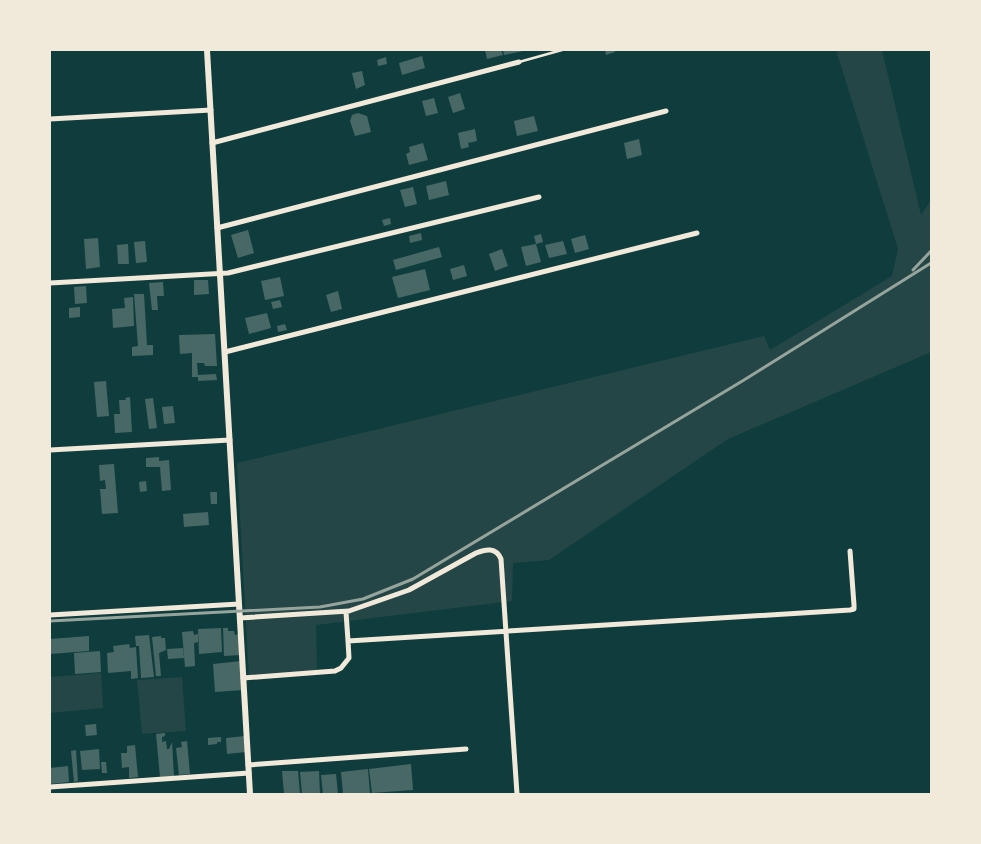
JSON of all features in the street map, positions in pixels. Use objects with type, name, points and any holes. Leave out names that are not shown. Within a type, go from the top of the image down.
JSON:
[{"type":"street","points":[[207,50],[250,794]]},
{"type":"street","points":[[212,143],[519,62]]},
{"type":"street","points":[[50,119],[210,110]]},
{"type":"street","points":[[217,228],[666,111]]},
{"type":"street","points":[[50,283],[228,273],[539,197]]},
{"type":"street","points":[[225,352],[696,233]]},
{"type":"street","points":[[50,450],[230,440]]},
{"type":"street","points":[[240,618],[346,612],[409,590],[476,553],[489,549],[494,550],[501,559],[517,794]]},
{"type":"street","points":[[348,641],[850,610],[854,609],[854,605],[850,551]]},
{"type":"street","points":[[50,615],[239,604]]},
{"type":"street","points":[[243,678],[335,671],[341,668],[349,658],[346,612]]},
{"type":"street","points":[[248,765],[466,749]]},
{"type":"street","points":[[50,787],[249,773]]},
{"type":"lane","points":[[519,62],[562,50]]},
{"type":"shaded area","points":[[836,50],[882,50],[921,215],[931,200],[931,352],[728,439],[549,560],[513,563],[512,601],[316,625],[317,673],[249,677],[237,463],[764,336],[770,350],[892,276],[898,249]]},
{"type":"shaded area","points":[[101,673],[103,708],[50,713],[50,677]]},
{"type":"shaded area","points":[[182,677],[186,731],[142,734],[137,680]]},
{"type":"building","points":[[485,50],[501,50],[503,55],[487,59]]},
{"type":"building","points":[[503,50],[523,50],[523,51],[504,55]]},
{"type":"building","points":[[605,50],[614,50],[615,52],[606,55]]},
{"type":"building","points":[[422,56],[425,68],[402,75],[399,63]]},
{"type":"building","points":[[386,57],[387,64],[378,66],[377,60]]},
{"type":"building","points":[[362,71],[365,85],[356,89],[352,73]]},
{"type":"building","points":[[460,93],[465,109],[453,113],[448,97]]},
{"type":"building","points":[[434,98],[438,113],[426,116],[422,101]]},
{"type":"building","points":[[358,113],[367,116],[371,132],[355,136],[350,121],[352,115]]},
{"type":"building","points":[[534,116],[538,131],[517,136],[514,121]]},
{"type":"building","points":[[475,129],[477,141],[468,143],[469,147],[461,149],[458,133]]},
{"type":"building","points":[[639,139],[642,155],[627,159],[624,143]]},
{"type":"building","points":[[423,143],[428,160],[409,165],[406,154],[410,152],[409,147]]},
{"type":"building","points":[[446,181],[449,195],[429,200],[426,186]]},
{"type":"building","points":[[413,187],[417,204],[405,207],[400,190]]},
{"type":"building","points":[[390,218],[391,224],[384,226],[382,220]]},
{"type":"building","points":[[248,230],[254,253],[238,258],[231,235]]},
{"type":"building","points":[[421,233],[422,240],[410,243],[409,236]]},
{"type":"building","points":[[541,234],[543,242],[536,244],[534,236]]},
{"type":"building","points":[[585,235],[589,249],[575,253],[571,239]]},
{"type":"building","points":[[98,238],[100,267],[86,269],[84,239]]},
{"type":"building","points":[[145,241],[147,262],[136,263],[134,242]]},
{"type":"building","points":[[563,241],[567,254],[549,258],[545,245]]},
{"type":"building","points":[[128,244],[129,264],[118,264],[117,245]]},
{"type":"building","points":[[536,244],[541,262],[526,266],[521,247]]},
{"type":"building","points":[[439,247],[442,257],[396,270],[393,260]]},
{"type":"building","points":[[502,249],[508,266],[495,271],[489,254]]},
{"type":"building","points":[[464,265],[467,276],[453,280],[450,269]]},
{"type":"building","points":[[425,269],[430,290],[398,298],[392,277]]},
{"type":"building","points":[[280,277],[284,296],[265,300],[261,281]]},
{"type":"building","points":[[194,280],[208,280],[209,294],[194,295]]},
{"type":"building","points":[[163,282],[164,296],[157,296],[158,310],[152,310],[149,283]]},
{"type":"building","points":[[86,286],[87,303],[75,304],[74,287]]},
{"type":"building","points":[[338,291],[342,309],[331,312],[326,295]]},
{"type":"building","points":[[134,294],[144,294],[147,345],[153,345],[153,355],[132,356],[132,347],[138,346]]},
{"type":"building","points":[[133,297],[134,326],[113,328],[112,309],[125,308],[124,298]]},
{"type":"building","points":[[280,300],[282,307],[273,309],[271,302]]},
{"type":"building","points":[[80,307],[80,317],[69,318],[69,308]]},
{"type":"building","points":[[267,313],[271,328],[249,334],[245,318]]},
{"type":"building","points":[[285,324],[287,330],[278,332],[277,326]]},
{"type":"building","points":[[215,334],[217,366],[205,366],[204,363],[197,363],[198,375],[216,374],[217,380],[198,381],[198,377],[192,377],[192,353],[180,354],[179,335]]},
{"type":"building","points":[[106,381],[109,416],[97,417],[94,382]]},
{"type":"building","points":[[130,397],[132,432],[115,433],[114,414],[120,414],[119,400],[126,400],[125,398]]},
{"type":"building","points":[[153,398],[157,428],[149,429],[145,399]]},
{"type":"building","points":[[173,406],[175,423],[164,424],[162,407]]},
{"type":"building","points":[[159,457],[159,461],[169,460],[171,490],[162,491],[160,467],[146,467],[146,458]]},
{"type":"building","points":[[114,464],[118,513],[102,514],[100,489],[106,489],[105,480],[100,481],[99,465]]},
{"type":"building","points":[[146,481],[147,491],[140,492],[139,482]]},
{"type":"building","points":[[210,492],[217,492],[217,504],[211,504]]},
{"type":"building","points":[[208,512],[209,525],[184,527],[183,514]]},
{"type":"building","points":[[221,628],[222,652],[199,654],[198,629]]},
{"type":"building","points":[[223,628],[228,628],[228,631],[234,631],[235,635],[240,634],[241,655],[224,656]]},
{"type":"building","points":[[193,631],[194,635],[198,634],[198,642],[194,643],[195,666],[185,667],[182,632]]},
{"type":"building","points":[[149,635],[154,677],[141,678],[139,646],[136,646],[135,636]]},
{"type":"building","points":[[89,636],[89,651],[50,654],[50,639]]},
{"type":"building","points":[[161,636],[161,638],[165,638],[166,650],[159,653],[161,676],[156,676],[152,637]]},
{"type":"building","points":[[129,644],[130,648],[136,647],[138,678],[131,679],[131,671],[108,673],[107,653],[114,652],[113,646]]},
{"type":"building","points":[[183,648],[184,658],[168,659],[167,649]]},
{"type":"building","points":[[100,651],[101,672],[75,674],[74,653]]},
{"type":"building","points":[[241,661],[243,690],[215,692],[213,664]]},
{"type":"building","points":[[96,724],[97,735],[86,736],[85,725]]},
{"type":"building","points":[[165,733],[165,736],[162,737],[162,742],[166,741],[167,749],[169,749],[172,742],[174,776],[160,777],[156,734]]},
{"type":"building","points":[[245,736],[246,752],[227,754],[226,738]]},
{"type":"building","points":[[221,737],[221,742],[208,745],[208,738]]},
{"type":"building","points":[[187,741],[190,774],[179,775],[176,748],[182,747],[181,742]]},
{"type":"building","points":[[135,745],[138,777],[129,778],[129,767],[122,768],[121,753],[127,753],[127,746]]},
{"type":"building","points":[[99,749],[100,769],[82,770],[80,751]]},
{"type":"building","points":[[76,750],[78,781],[74,782],[71,751]]},
{"type":"building","points":[[101,762],[106,762],[107,773],[102,773]]},
{"type":"building","points":[[411,764],[413,790],[372,793],[369,769]]},
{"type":"building","points":[[68,766],[69,782],[50,784],[50,768]]},
{"type":"building","points":[[368,769],[370,794],[343,794],[341,772]]},
{"type":"building","points":[[282,771],[298,771],[300,794],[284,794]]},
{"type":"building","points":[[319,771],[320,794],[302,794],[300,772]]},
{"type":"building","points":[[336,774],[338,794],[323,794],[321,775]]},
{"type":"railway","points":[[913,270],[931,251]]},
{"type":"railway","points":[[50,621],[320,607],[363,599],[413,579],[744,380],[931,263]]}]
